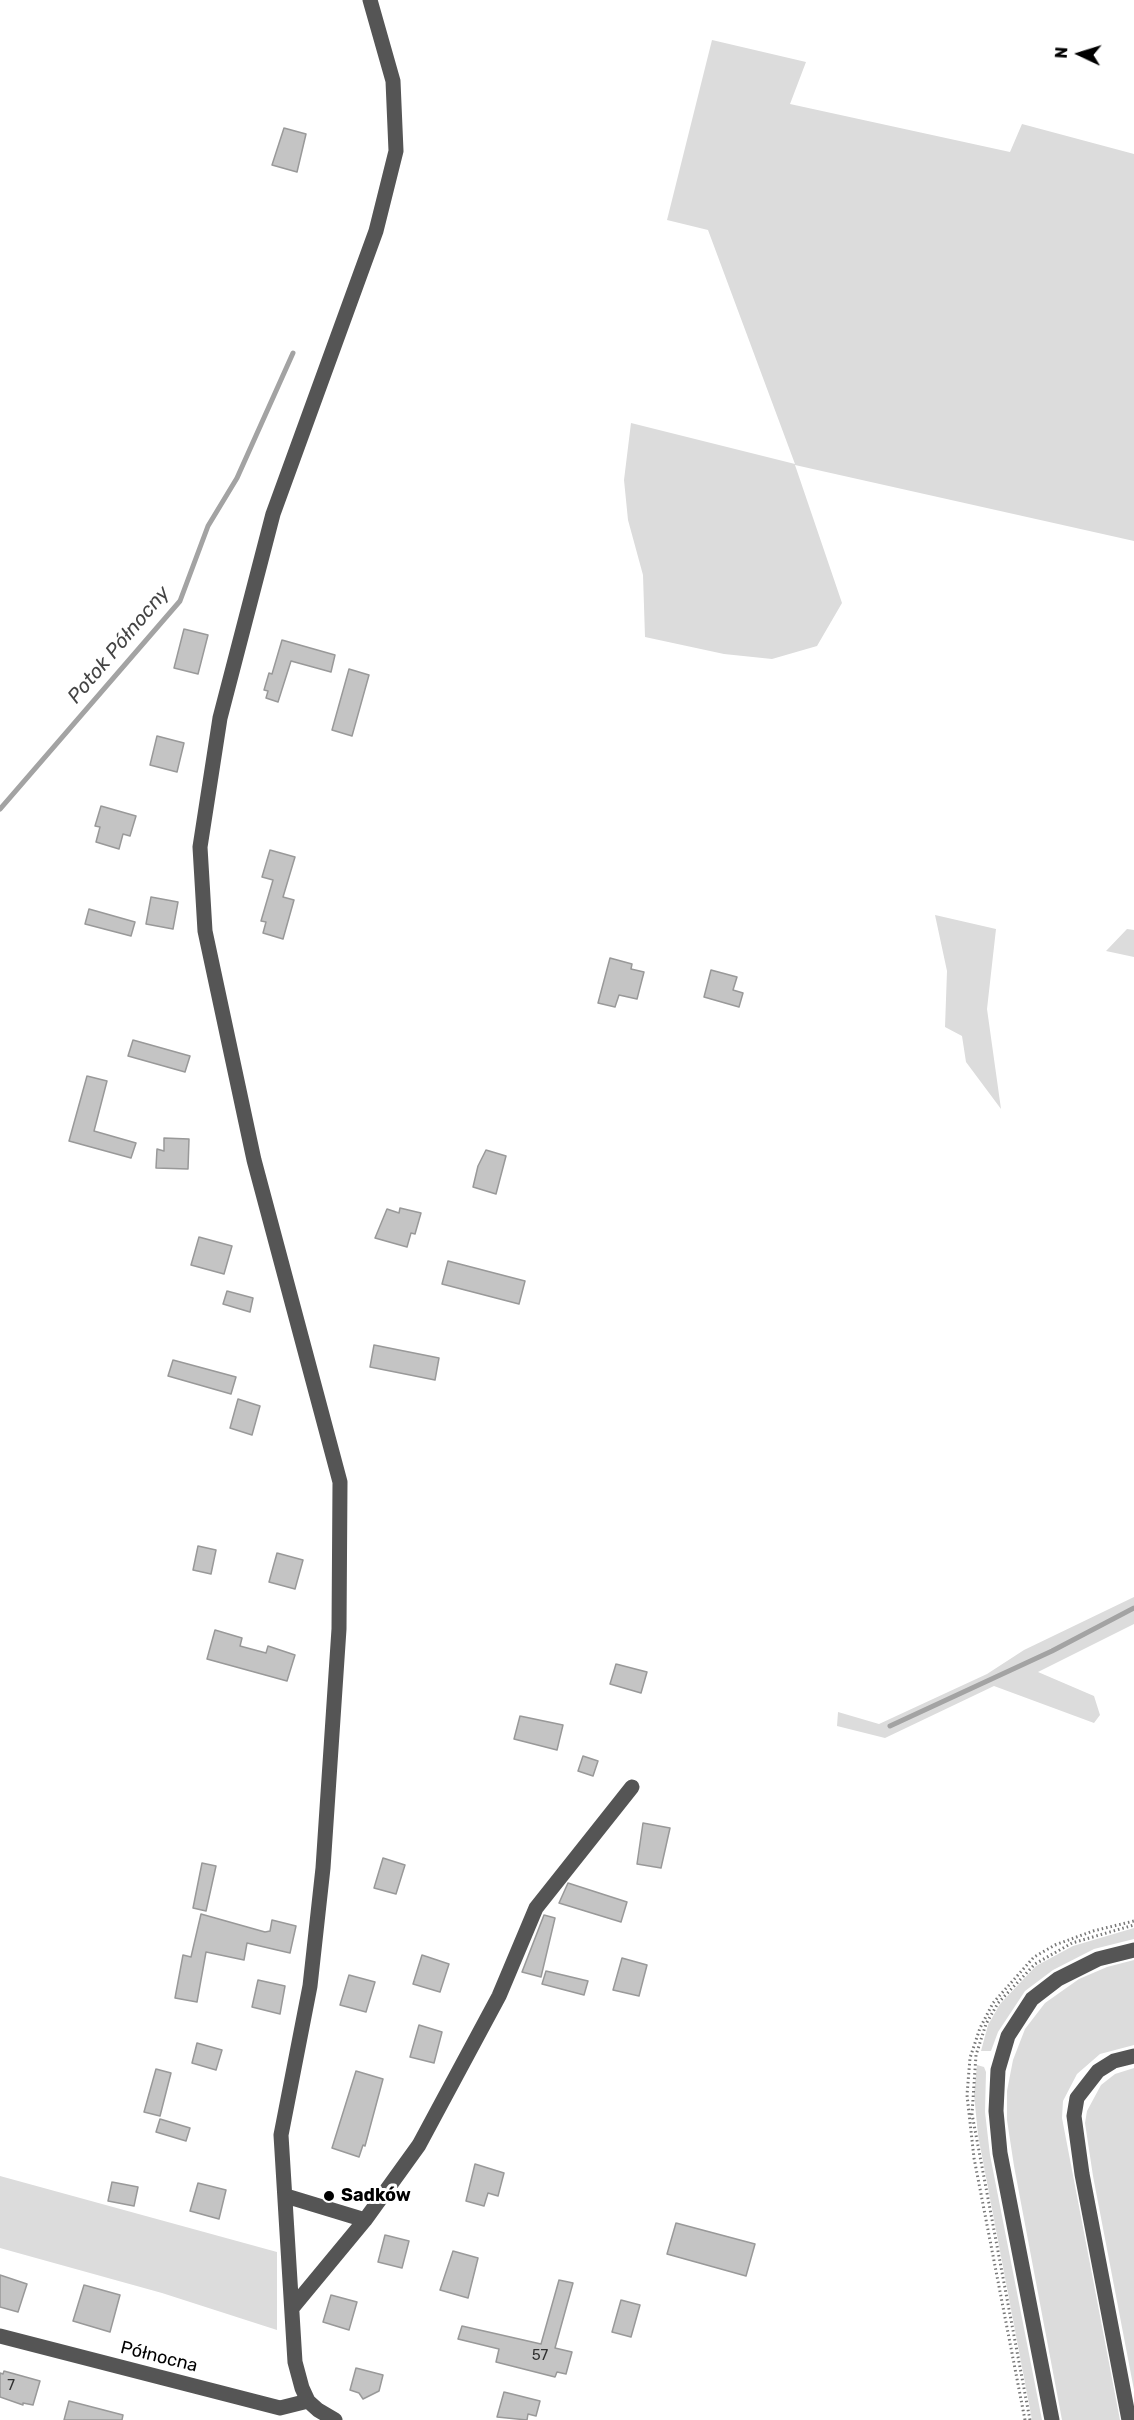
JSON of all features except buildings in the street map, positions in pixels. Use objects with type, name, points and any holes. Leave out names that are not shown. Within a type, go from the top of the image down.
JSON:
[{"type":"street","points":[[335,2420],[318,2410],[309,2401],[302,2388],[294,2362],[281,2135],[309,1986],[323,1868],[339,1629],[340,1482],[252,1148],[205,931],[200,847],[220,718],[273,514],[376,231],[396,151],[393,81],[370,0]]},
{"type":"street","points":[[292,2307],[365,2220],[419,2145],[499,1996],[536,1908],[632,1787]]},
{"type":"street","points":[[1052,2420],[1000,2153],[996,2111],[998,2070],[1008,2036],[1032,1999],[1059,1979],[1098,1959],[1134,1950]]},
{"type":"street","points":[[1129,2420],[1082,2174],[1074,2116],[1077,2098],[1098,2071],[1114,2061],[1134,2056]]},
{"type":"street","points":[[286,2196],[365,2220]]},
{"type":"street","name":"Północna","points":[[0,2336],[280,2408],[309,2401]]},
{"type":"shaded area","points":[[712,40],[806,62],[790,104],[1010,152],[1022,124],[1134,154],[1134,541],[795,465],[842,603],[817,646],[772,659],[724,654],[645,637],[643,575],[628,520],[624,480],[631,423],[795,464],[708,230],[667,220]]},
{"type":"shaded area","points":[[935,915],[996,929],[987,1009],[1001,1109],[966,1062],[962,1036],[945,1027],[947,971]]},
{"type":"shaded area","points":[[1127,929],[1134,930],[1134,957],[1106,951]]},
{"type":"shaded area","points":[[1134,1597],[1134,1624],[1038,1672],[1094,1696],[1100,1715],[1094,1723],[994,1686],[885,1738],[837,1726],[838,1712],[879,1724],[987,1674],[1024,1650]]},
{"type":"shaded area","points":[[1134,1928],[1134,1939],[1094,1949],[1053,1970],[1025,1991],[998,2032],[991,2051],[981,2051],[988,2025],[1000,2004],[1036,1966],[1073,1946]]},
{"type":"shaded area","points":[[1134,1960],[1134,2045],[1100,2054],[1077,2074],[1063,2101],[1062,2118],[1120,2420],[1062,2420],[1014,2166],[1007,2120],[1007,2091],[1013,2060],[1025,2029],[1045,2003],[1079,1979],[1107,1967]]},
{"type":"shaded area","points":[[977,2065],[984,2067],[986,2072],[985,2112],[990,2155],[1042,2420],[1032,2420],[978,2135],[974,2094]]},
{"type":"shaded area","points":[[1134,2068],[1134,2390],[1085,2123],[1087,2111],[1101,2085],[1115,2074]]},
{"type":"shaded area","points":[[0,2176],[277,2252],[277,2330],[162,2293],[0,2248]]},
{"type":"waterway","name":"Potok Północny","points":[[0,809],[180,601],[208,526],[237,478],[293,353]]},
{"type":"waterway","points":[[890,1726],[1052,1651],[1134,1608]]},
{"type":"place","name":"Sadków","points":[[329,2196]]}]
